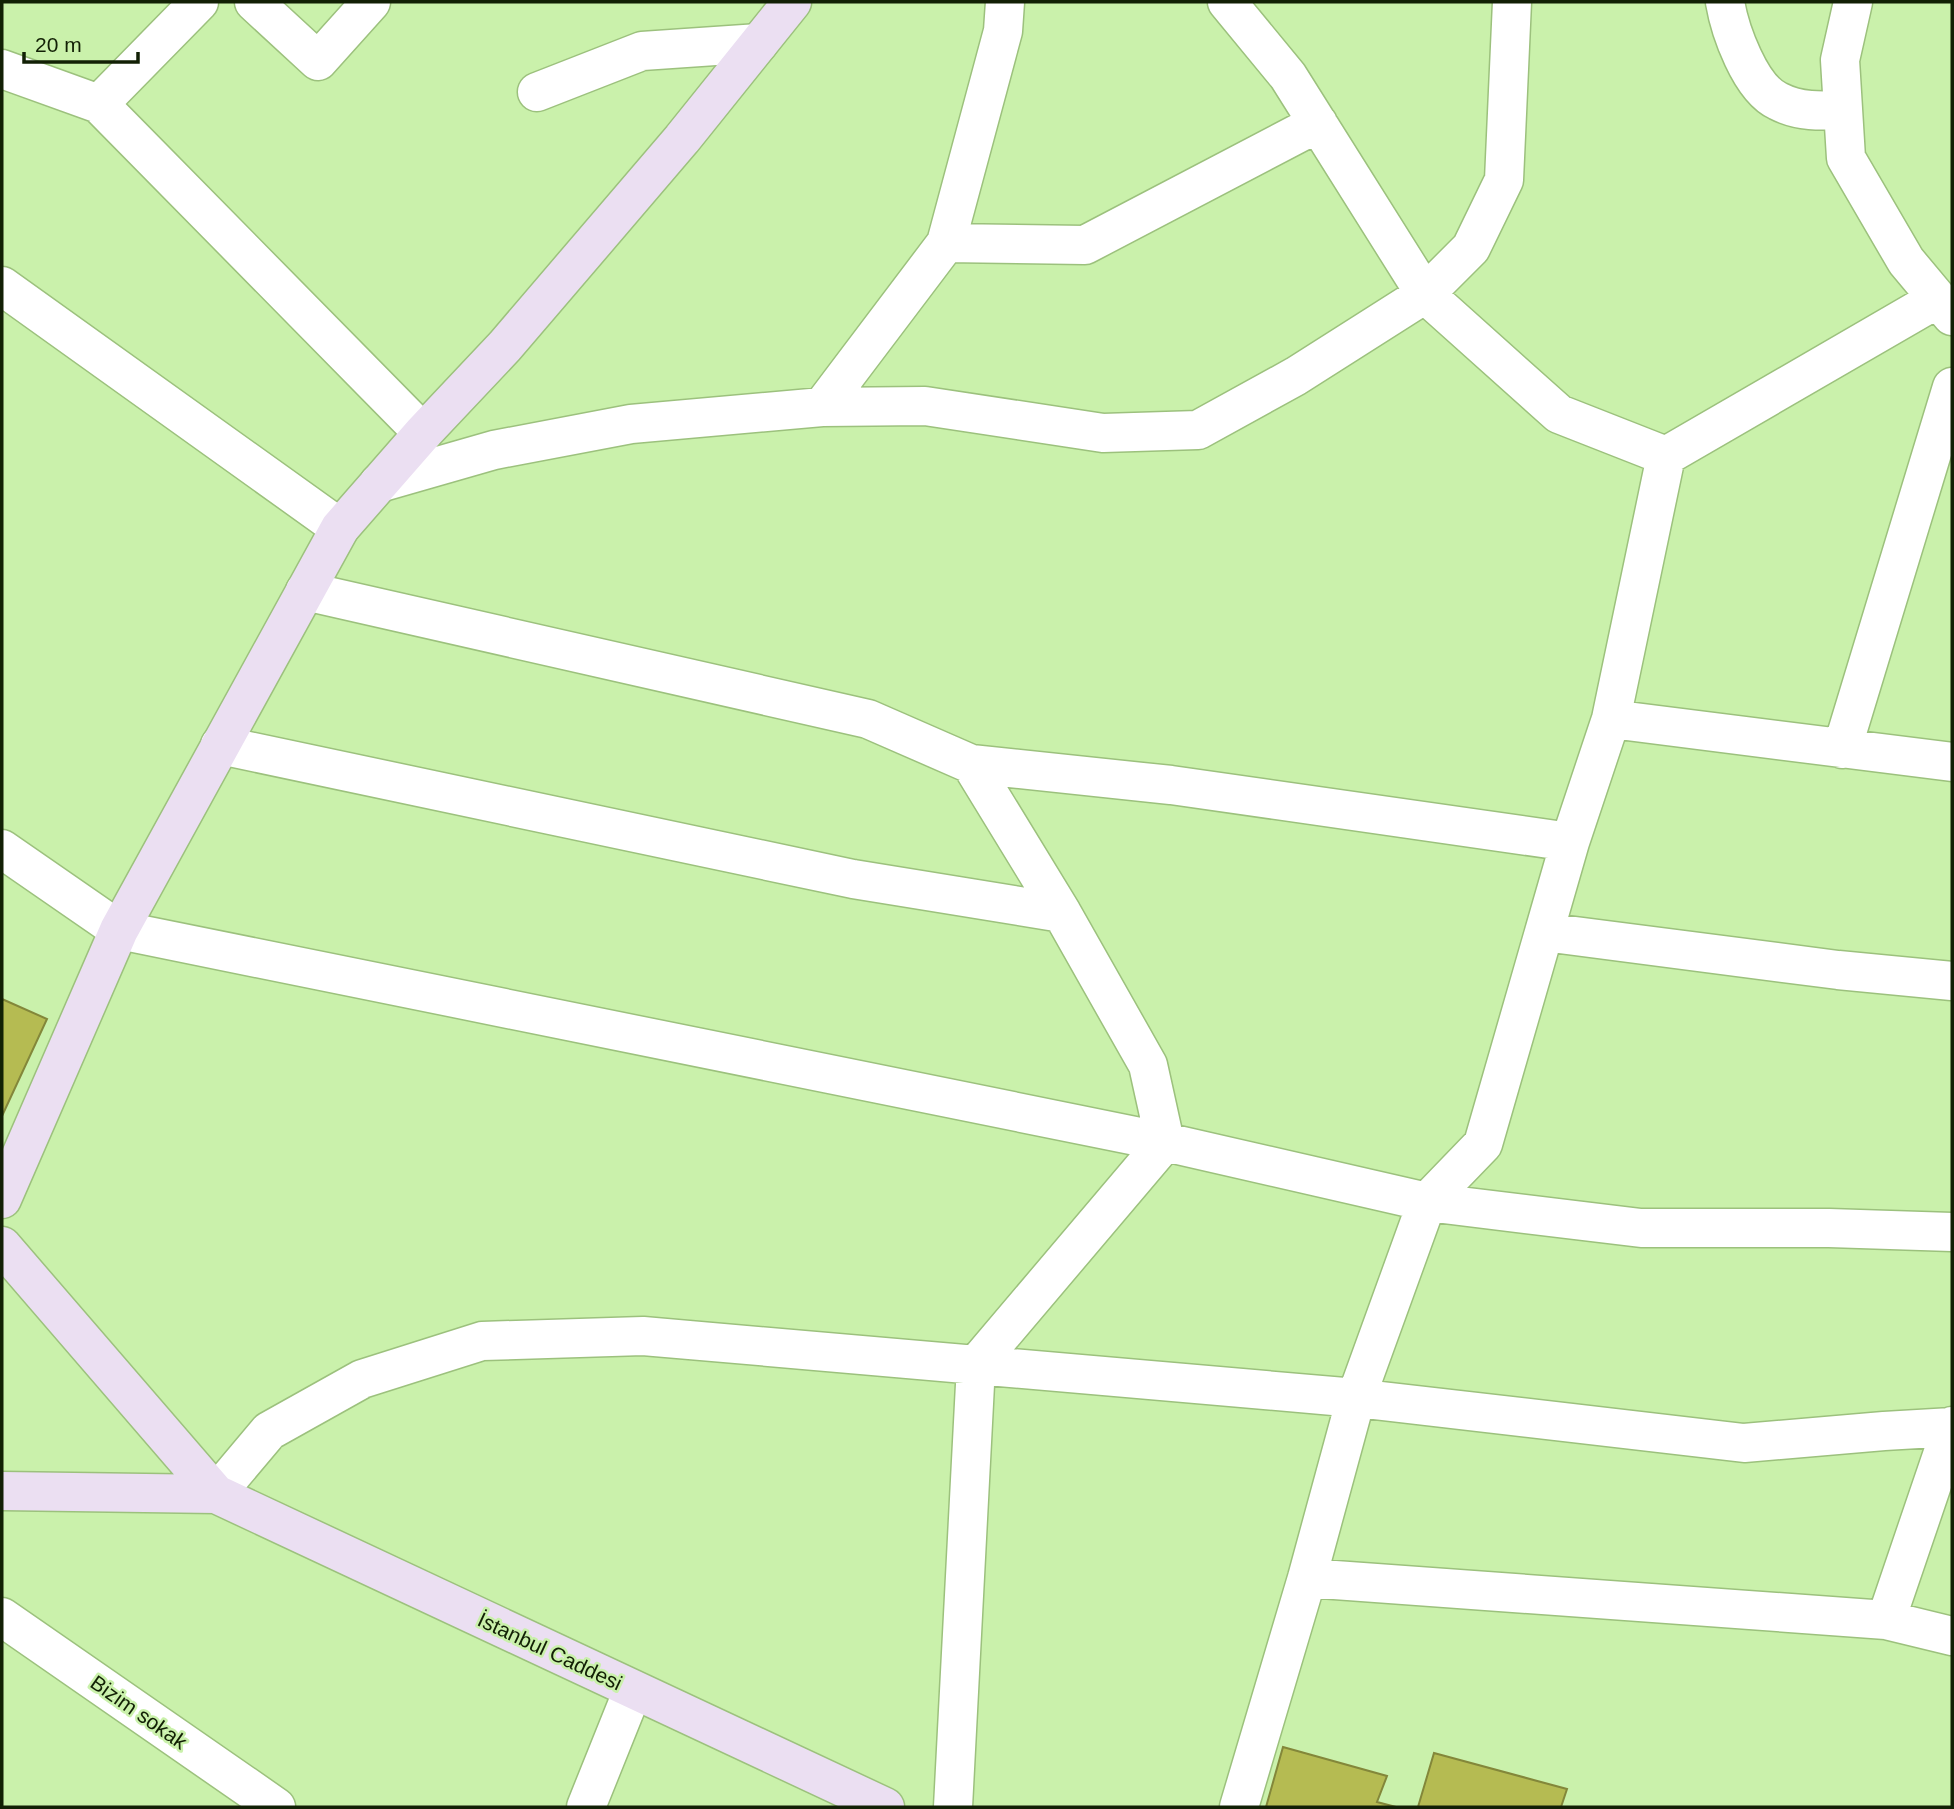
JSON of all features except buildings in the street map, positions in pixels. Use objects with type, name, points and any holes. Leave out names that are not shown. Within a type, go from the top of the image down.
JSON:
[{"type":"street","points":[[99,104],[199,2]]},
{"type":"street","points":[[254,2],[318,61],[371,2]]},
{"type":"street","points":[[2,1199],[119,930],[340,528],[423,433],[514,336],[682,139],[792,2]]},
{"type":"street","points":[[822,407],[946,243],[1003,30],[1006,2]]},
{"type":"street","points":[[1227,2],[1288,76],[1425,294],[1559,414],[1665,456],[1945,307],[1906,261],[1846,158],[1840,60],[1853,2]]},
{"type":"street","points":[[379,483],[494,450],[631,424],[822,407],[925,406],[1103,433],[1198,430],[1297,376],[1425,294],[1471,248],[1504,180],[1512,2]]},
{"type":"street","points":[[1726,2],[1736,42],[1747,65],[1775,100],[1792,107],[1820,111],[1843,110]]},
{"type":"street","points":[[537,92],[642,51],[759,43]]},
{"type":"street","points":[[2,69],[99,104],[423,433]]},
{"type":"street","points":[[946,243],[1086,245],[1318,123]]},
{"type":"street","points":[[2,286],[340,528]]},
{"type":"street","points":[[1842,748],[1952,387]]},
{"type":"street","points":[[1239,1807],[1307,1578],[1356,1398],[1427,1202],[1483,1144],[1570,842],[1611,719],[1665,456]]},
{"type":"street","points":[[305,591],[868,719],[971,764],[1171,785],[1570,842]]},
{"type":"street","points":[[1611,719],[1952,762]]},
{"type":"street","points":[[220,745],[853,879],[1062,913]]},
{"type":"street","points":[[971,764],[1062,913],[1148,1065],[1165,1142]]},
{"type":"street","points":[[2,849],[119,930],[1165,1142],[1427,1202],[1641,1228],[1829,1228],[1952,1232]]},
{"type":"street","points":[[1544,932],[1838,970],[1952,981]]},
{"type":"street","points":[[953,1807],[976,1365],[1165,1142]]},
{"type":"street","points":[[2,1246],[216,1494]]},
{"type":"street","points":[[216,1494],[269,1431],[362,1379],[482,1341],[643,1336],[1356,1398],[1744,1443],[1884,1430],[1952,1427],[1886,1619]]},
{"type":"street","points":[[2,1490],[216,1494]]},
{"type":"street","name":"İstanbul Caddesi","points":[[216,1494],[885,1807]]},
{"type":"street","points":[[1307,1578],[1886,1619],[1952,1636]]},
{"type":"street","name":"Bizim sokak","points":[[2,1617],[276,1807]]},
{"type":"street","points":[[586,1807],[633,1690]]}]
